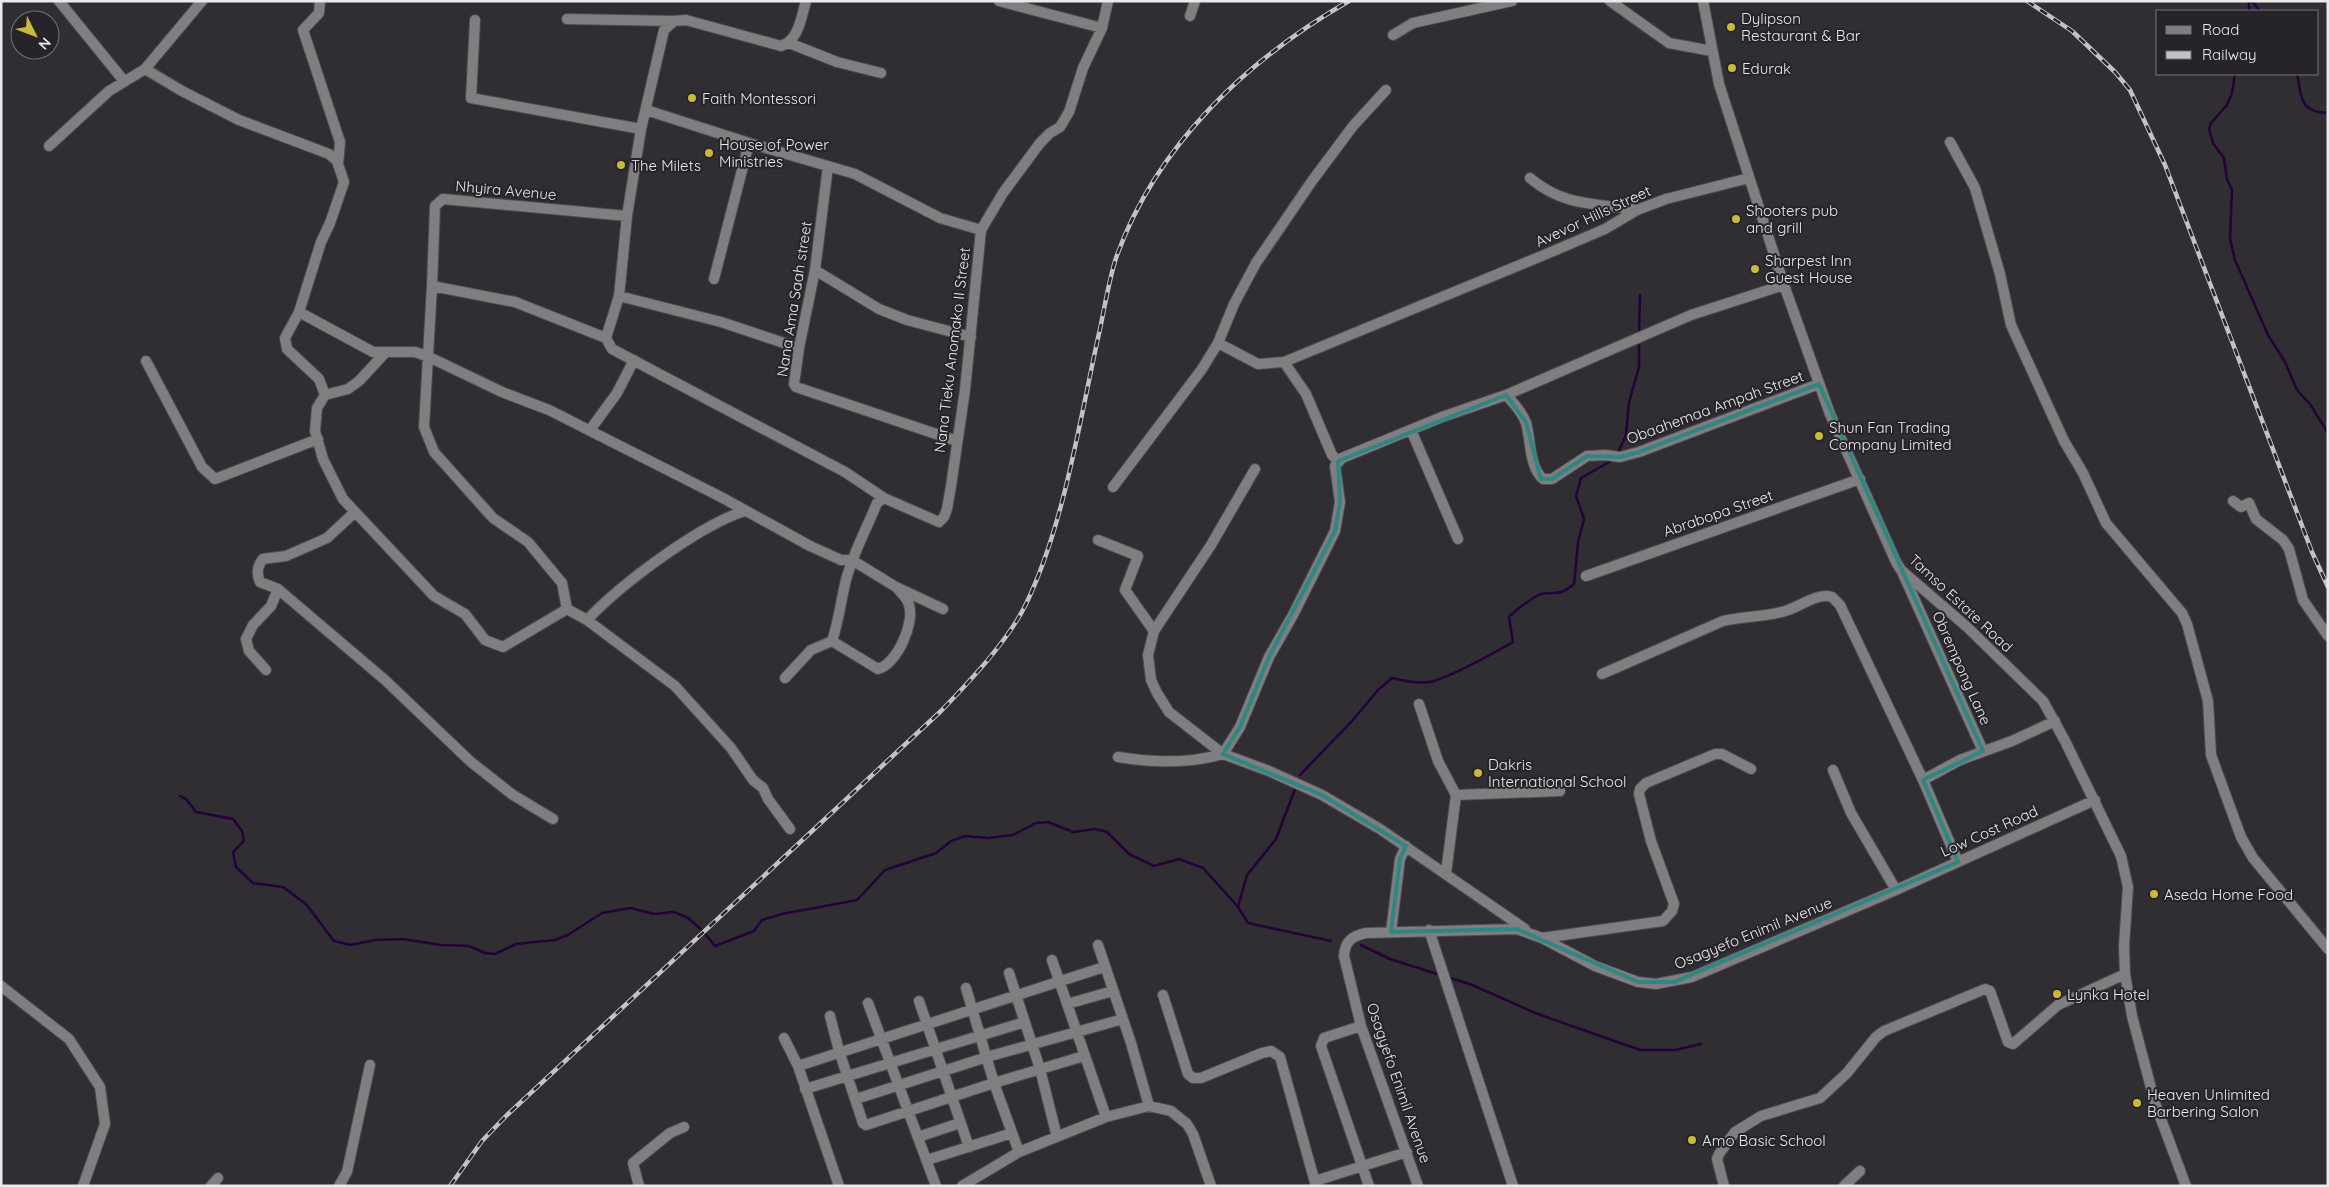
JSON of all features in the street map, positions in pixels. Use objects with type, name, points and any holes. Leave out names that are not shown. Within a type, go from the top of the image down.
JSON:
[{"type":"street","points":[[59,1],[124,81]]},
{"type":"street","points":[[50,146],[109,91],[145,68],[202,1]]},
{"type":"street","points":[[320,1],[319,13],[303,30],[340,142],[338,165]]},
{"type":"street","points":[[567,19],[686,20],[781,46],[789,43],[794,38],[806,1]]},
{"type":"street","points":[[1000,1],[1102,28]]},
{"type":"street","name":"Nana Tieku Anomako II Street","points":[[884,498],[939,522],[944,517],[948,508],[956,441],[965,390],[981,230],[1002,193],[1040,143],[1060,126],[1069,112],[1083,68],[1102,28],[1108,1]]},
{"type":"street","points":[[1190,16],[1195,1]]},
{"type":"street","points":[[1393,35],[1404,27],[1419,21],[1474,11],[1512,1]]},
{"type":"street","points":[[1610,1],[1669,43],[1712,51]]},
{"type":"street","name":"Tamso Estate Road","points":[[1703,1],[1719,84],[1784,285],[1835,426],[1893,556],[1901,570],[2029,686],[2043,701],[2095,800],[2121,856],[2128,877],[2124,946],[2125,974],[2132,1016],[2155,1103],[2186,1186]]},
{"type":"street","points":[[475,20],[471,98],[641,129]]},
{"type":"street","points":[[606,338],[620,296],[627,216],[641,129],[664,30],[674,21]]},
{"type":"street","points":[[789,43],[838,62],[881,73]]},
{"type":"street","points":[[145,68],[182,91],[240,120],[329,154],[338,165],[344,182],[330,223],[321,242],[299,312],[285,338],[285,345],[290,353],[319,379],[325,395]]},
{"type":"street","points":[[1113,487],[1202,369],[1218,343],[1234,304],[1256,263],[1338,145],[1386,90]]},
{"type":"street","points":[[646,110],[855,174],[940,218],[981,230]]},
{"type":"street","points":[[1950,142],[1975,188],[2000,274],[2012,325],[2064,441],[2083,474],[2106,524],[2182,613],[2190,630],[2208,700],[2212,755],[2246,848],[2328,949]]},
{"type":"street","points":[[714,279],[749,143]]},
{"type":"street","name":"Nana Ama Saah street","points":[[828,166],[815,270],[793,381],[796,387],[956,441]]},
{"type":"street","points":[[1530,178],[1551,194],[1565,200],[1638,210]]},
{"type":"street","name":"Avevor Hills Street","points":[[1218,343],[1258,364],[1284,362],[1605,229],[1638,210],[1666,199],[1749,178]]},
{"type":"street","name":"Nhyira Avenue","points":[[567,609],[562,583],[528,542],[493,518],[434,452],[424,427],[424,393],[429,357],[435,206],[443,199],[627,216]]},
{"type":"street","points":[[815,270],[879,309],[907,320],[971,337]]},
{"type":"street","points":[[1118,757],[1139,761],[1178,762],[1200,760],[1223,754],[1240,727],[1269,657],[1293,615],[1335,531],[1340,502],[1336,466],[1342,458],[1506,395],[1691,315],[1784,285]]},
{"type":"street","points":[[432,286],[515,302],[606,338],[612,349],[845,472],[884,498],[877,503],[852,560],[846,581],[840,617],[832,641],[812,650],[785,678]]},
{"type":"street","points":[[620,296],[721,322],[799,348]]},
{"type":"street","points":[[299,312],[363,348],[385,353],[401,351],[429,357],[502,392],[549,410],[825,553],[841,560],[852,560],[896,587],[943,609]]},
{"type":"street","points":[[385,353],[360,381],[348,389],[325,395],[320,401],[315,418],[315,431],[323,459],[343,499],[354,512],[434,596],[465,614],[485,640],[503,647],[567,609],[587,620],[675,686],[731,748],[753,780],[763,788],[768,799],[790,829]]},
{"type":"street","points":[[590,430],[617,393],[634,360]]},
{"type":"street","points":[[146,361],[202,467],[215,479],[318,439]]},
{"type":"street","points":[[1284,362],[1306,394],[1330,450],[1338,461]]},
{"type":"street","name":"Obaahemaa Ampah Street","points":[[1506,395],[1515,403],[1526,422],[1536,470],[1543,479],[1552,479],[1572,464],[1587,456],[1604,455],[1620,457],[1638,452],[1819,384]]},
{"type":"street","points":[[1411,430],[1458,539]]},
{"type":"street","points":[[1255,469],[1211,545],[1154,631],[1148,655],[1151,680],[1157,693],[1170,712],[1223,754],[1270,771],[1322,795],[1406,846],[1532,934]]},
{"type":"street","name":"Abrabopa Street","points":[[1586,576],[1860,479]]},
{"type":"street","points":[[2233,501],[2241,507],[2249,503],[2256,519],[2283,540],[2289,549],[2303,600],[2328,636]]},
{"type":"street","points":[[587,620],[601,606],[651,566],[719,522],[744,511]]},
{"type":"street","points":[[354,512],[327,538],[286,556],[263,559],[257,569],[257,576],[260,582],[278,589],[385,680],[471,762],[513,795],[552,819]]},
{"type":"street","points":[[1098,540],[1138,556],[1125,590],[1154,631]]},
{"type":"street","name":"Obrempong Lane","points":[[1901,570],[1983,751]]},
{"type":"street","points":[[832,641],[878,669],[887,665],[904,638],[910,613],[907,600],[896,587]]},
{"type":"street","points":[[266,670],[248,651],[246,639],[252,625],[271,606],[278,589]]},
{"type":"street","points":[[1602,674],[1723,622],[1743,616],[1784,612],[1829,595],[1840,605],[1923,780],[1958,862]]},
{"type":"street","points":[[1420,704],[1440,767],[1456,795],[1446,873]]},
{"type":"street","points":[[1923,780],[1960,760],[2012,741],[2055,721]]},
{"type":"street","points":[[1542,938],[1663,921],[1672,910],[1674,904],[1638,794],[1640,789],[1646,783],[1715,754],[1722,754],[1751,769]]},
{"type":"street","points":[[1832,770],[1851,813],[1896,890]]},
{"type":"street","points":[[1456,795],[1560,791]]},
{"type":"street","name":"Low Cost Road","points":[[1896,890],[2095,800]]},
{"type":"street","points":[[1391,932],[1400,859],[1406,846]]},
{"type":"street","name":"Osagyefo Enimil Avenue","points":[[1418,1186],[1361,1026],[1344,956],[1345,946],[1354,936],[1366,933],[1429,930],[1518,929],[1542,938],[1595,966],[1638,982],[1656,984],[1692,977],[1896,890]]},
{"type":"street","points":[[1429,930],[1512,1186]]},
{"type":"street","points":[[1098,945],[1149,1106]]},
{"type":"street","points":[[1052,960],[1106,1118]]},
{"type":"street","points":[[798,1066],[839,1051],[1104,967]]},
{"type":"street","points":[[1009,974],[1040,1069],[1057,1136]]},
{"type":"street","points":[[1724,1186],[1717,1159],[1734,1132],[1761,1116],[1820,1098],[1848,1073],[1876,1037],[1884,1031],[1985,989],[1990,992],[2008,1042],[2013,1044],[2058,1005],[2125,974]]},
{"type":"street","points":[[1,986],[70,1039],[100,1087],[105,1124],[83,1186]]},
{"type":"street","points":[[966,988],[994,1083],[1019,1152]]},
{"type":"street","points":[[1067,1004],[1113,991]]},
{"type":"street","points":[[1162,995],[1188,1074],[1193,1078],[1201,1078],[1270,1051],[1280,1057],[1315,1183],[1407,1152]]},
{"type":"street","points":[[919,1001],[968,1147]]},
{"type":"street","points":[[868,1004],[936,1186]]},
{"type":"street","points":[[830,1016],[839,1051],[863,1123],[866,1125],[1084,1056]]},
{"type":"street","points":[[856,1099],[987,1057],[1123,1019]]},
{"type":"street","points":[[805,1088],[979,1034],[1025,1022]]},
{"type":"street","points":[[1361,1026],[1324,1038],[1321,1046],[1369,1186]]},
{"type":"street","points":[[784,1038],[798,1066],[839,1186]]},
{"type":"street","points":[[339,1186],[347,1172],[370,1065]]},
{"type":"street","points":[[962,1186],[1019,1152],[1106,1118],[1149,1106],[1171,1111],[1187,1124],[1193,1134],[1211,1186]]},
{"type":"street","points":[[918,1137],[960,1123]]},
{"type":"street","points":[[638,1186],[633,1163],[670,1133],[684,1127]]},
{"type":"street","points":[[927,1160],[1012,1134]]},
{"type":"street","points":[[1844,1186],[1860,1172]]},
{"type":"highlighted area","points":[[1819,384],[1983,751],[1923,780],[1958,862],[1674,982],[1638,982],[1517,929],[1391,932],[1400,859],[1406,846],[1322,795],[1223,754],[1240,727],[1269,657],[1335,531],[1340,502],[1338,461],[1506,395],[1526,422],[1541,479],[1552,479],[1587,456],[1620,457],[1639,452]]},
{"type":"waterway","points":[[2249,1],[2249,10]]},
{"type":"waterway","points":[[2252,1],[2259,10]]},
{"type":"waterway","points":[[2235,75],[2232,93],[2227,105],[2211,123],[2209,129],[2213,143],[2224,158],[2227,179],[2232,190],[2230,239],[2235,260],[2268,335],[2285,362],[2297,390],[2310,404],[2328,433]]},
{"type":"waterway","points":[[2297,75],[2301,97],[2307,107],[2312,110],[2328,113]]},
{"type":"waterway","points":[[1639,334],[1640,295]]},
{"type":"waterway","points":[[1618,453],[1626,435],[1629,402],[1639,367],[1639,342]]},
{"type":"waterway","points":[[1300,775],[1352,721],[1378,690],[1392,678],[1424,683],[1443,678],[1474,663],[1513,642],[1509,617],[1530,600],[1541,594],[1561,592],[1574,584],[1578,542],[1584,519],[1576,496],[1581,478],[1611,461]]},
{"type":"waterway","points":[[1238,907],[1247,875],[1276,839],[1295,789]]},
{"type":"waterway","points":[[180,796],[186,799],[196,812],[233,819],[242,831],[244,841],[233,852],[236,867],[253,883],[283,887],[306,904],[334,941],[351,945],[375,940],[403,939],[441,945],[469,946],[485,953],[495,954],[516,944],[555,940],[568,935],[602,913],[630,908],[654,914],[674,912],[688,918],[702,930],[715,946],[754,931],[762,920],[782,914],[857,900],[885,870],[936,853],[951,841],[965,836],[988,838],[1013,835],[1036,823],[1048,822],[1073,832],[1095,829],[1107,832],[1129,854],[1154,866],[1179,859],[1203,868],[1238,907],[1248,923],[1331,941]]},
{"type":"waterway","points":[[1361,945],[1390,959],[1440,975]]},
{"type":"waterway","points":[[1447,977],[1470,984],[1535,1013],[1640,1050],[1675,1050],[1701,1044]]},
{"type":"railway","points":[[450,1186],[482,1141],[506,1116],[941,711],[999,646],[1026,604],[1040,573],[1051,539],[1070,469],[1111,275],[1133,217],[1155,178],[1181,142],[1210,109],[1241,78],[1276,50],[1312,24],[1349,1]]},
{"type":"railway","points":[[2027,1],[2072,31],[2115,72],[2130,90],[2165,165],[2312,552],[2328,587]]},
{"type":"place","name":"Dylipson Restaurant & Bar","points":[[1731,27]]},
{"type":"place","name":"Edurak","points":[[1732,68]]},
{"type":"place","name":"Faith Montessori","points":[[692,98]]},
{"type":"place","name":"House of Power Ministries","points":[[709,153]]},
{"type":"place","name":"The Milets","points":[[621,165]]},
{"type":"place","name":"Shooters pub and grill","points":[[1736,219]]},
{"type":"place","name":"Sharpest Inn Guest House","points":[[1755,269]]},
{"type":"place","name":"Shun Fan Trading Company Limited","points":[[1819,436]]},
{"type":"place","name":"Dakris International School","points":[[1478,773]]},
{"type":"place","name":"Aseda Home Food","points":[[2154,894]]},
{"type":"place","name":"Lynka Hotel","points":[[2057,994]]},
{"type":"place","name":"Heaven Unlimited Barbering Salon","points":[[2137,1103]]},
{"type":"place","name":"Amo Basic School","points":[[1692,1140]]}]
